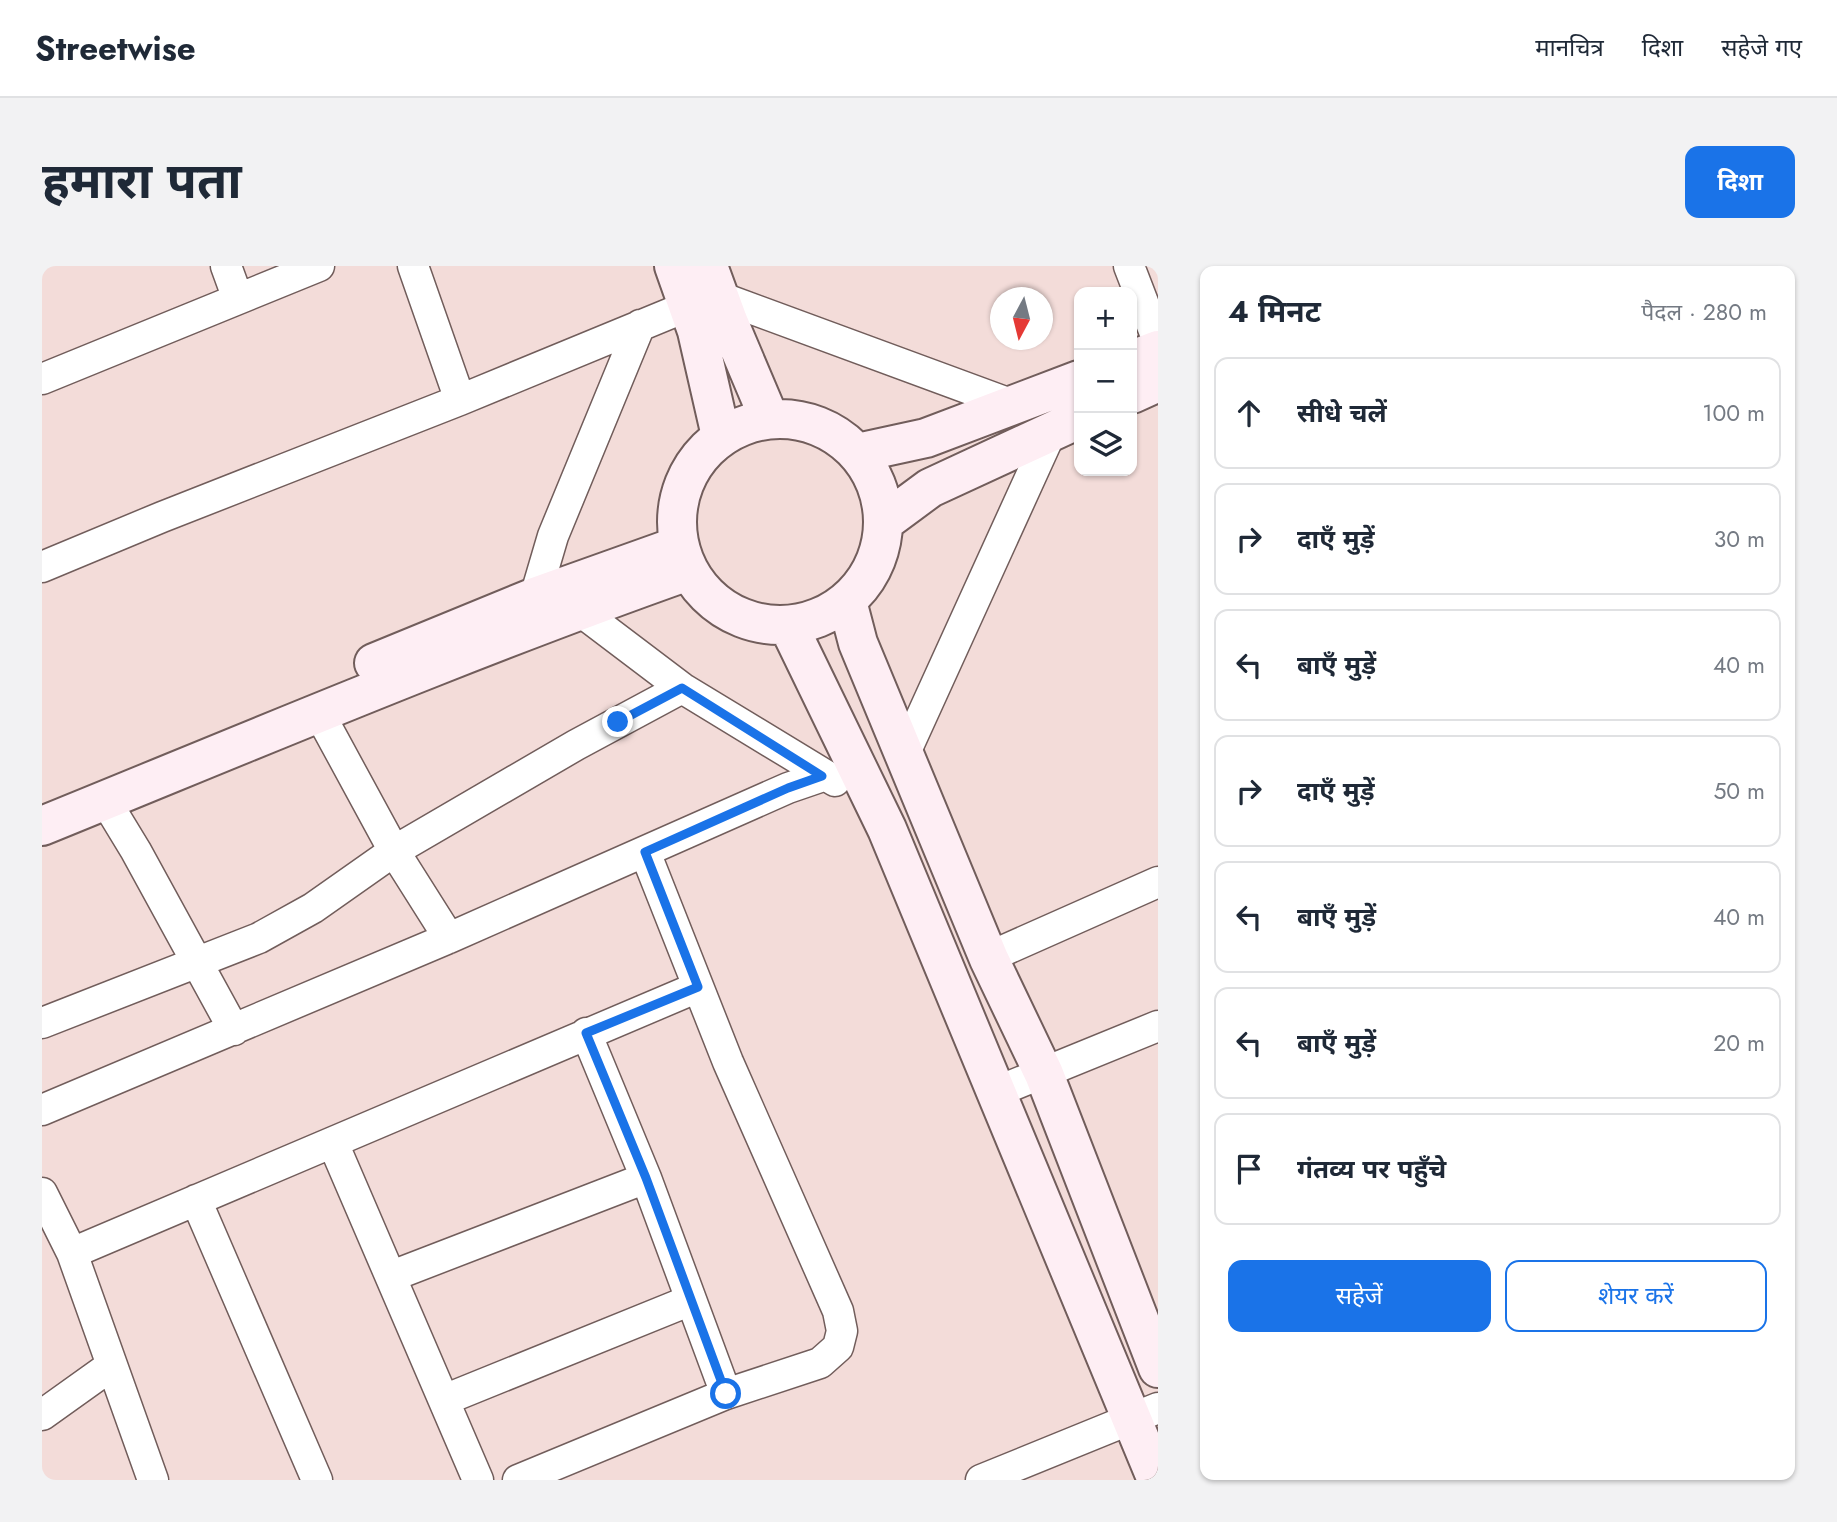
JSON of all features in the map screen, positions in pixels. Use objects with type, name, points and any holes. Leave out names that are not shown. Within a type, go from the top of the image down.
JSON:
[{"type":"main road","points":[[674,266],[705,289],[769,418]]},
{"type":"main road","points":[[705,289],[696,331],[720,436]]},
{"type":"main road","points":[[1137,358],[1158,350]]},
{"type":"main road","points":[[858,453],[926,438],[1074,382]]},
{"type":"main road","points":[[1137,392],[1158,382]]},
{"type":"main road","points":[[769,418],[793,419],[817,425],[839,437],[858,453],[872,473],[881,497],[884,522],[880,552],[867,579],[847,601],[820,618],[788,625],[759,623],[730,613],[706,595],[683,559],[676,522],[679,496],[688,473],[702,453],[720,436],[744,424],[769,418]]},
{"type":"main road","points":[[884,522],[930,488],[1065,425]]},
{"type":"main road","points":[[42,799],[535,597],[683,559]]},
{"type":"main road","points":[[42,826],[579,610],[683,559]]},
{"type":"main road","points":[[847,601],[858,643],[989,957],[1044,1074],[1158,1368]]},
{"type":"main road","points":[[788,625],[880,813],[996,1093],[1144,1414],[1157,1480]]},
{"type":"main road","points":[[880,813],[929,813]]},
{"type":"street","points":[[226,266],[238,299]]},
{"type":"street","points":[[42,379],[319,266]]},
{"type":"street","points":[[413,266],[460,400]]},
{"type":"street","points":[[1129,266],[1158,341]]},
{"type":"street","points":[[42,567],[640,325],[705,289],[1013,405]]},
{"type":"street","points":[[535,597],[553,536],[640,325]]},
{"type":"street","points":[[904,755],[1065,425]]},
{"type":"street","points":[[579,610],[682,688],[880,813]]},
{"type":"street","points":[[42,1023],[259,938],[313,908],[394,851],[682,688]]},
{"type":"street","points":[[319,713],[394,851],[449,939]]},
{"type":"street","points":[[42,1110],[449,939],[788,788],[822,776]]},
{"type":"street","points":[[105,800],[234,1030]]},
{"type":"street","points":[[518,1480],[582,1468],[726,1394],[820,1363],[838,1347],[842,1331],[838,1311],[728,1062],[645,852]]},
{"type":"street","points":[[989,957],[1158,882]]},
{"type":"street","points":[[72,1253],[698,987]]},
{"type":"street","points":[[996,1093],[1158,1026]]},
{"type":"street","points":[[586,1033],[646,1178],[726,1394]]},
{"type":"street","points":[[333,1143],[478,1480]]},
{"type":"street","points":[[392,1276],[646,1178]]},
{"type":"street","points":[[196,1200],[317,1480]]},
{"type":"street","points":[[44,1206],[72,1253],[150,1479]]},
{"type":"street","points":[[444,1400],[691,1300]]},
{"type":"street","points":[[42,1415],[112,1365]]},
{"type":"street","points":[[981,1480],[1144,1414]]},
{"type":"route","points":[[618,722],[682,688],[822,776],[788,788],[645,852],[698,987],[586,1033],[646,1178],[726,1394]]}]
